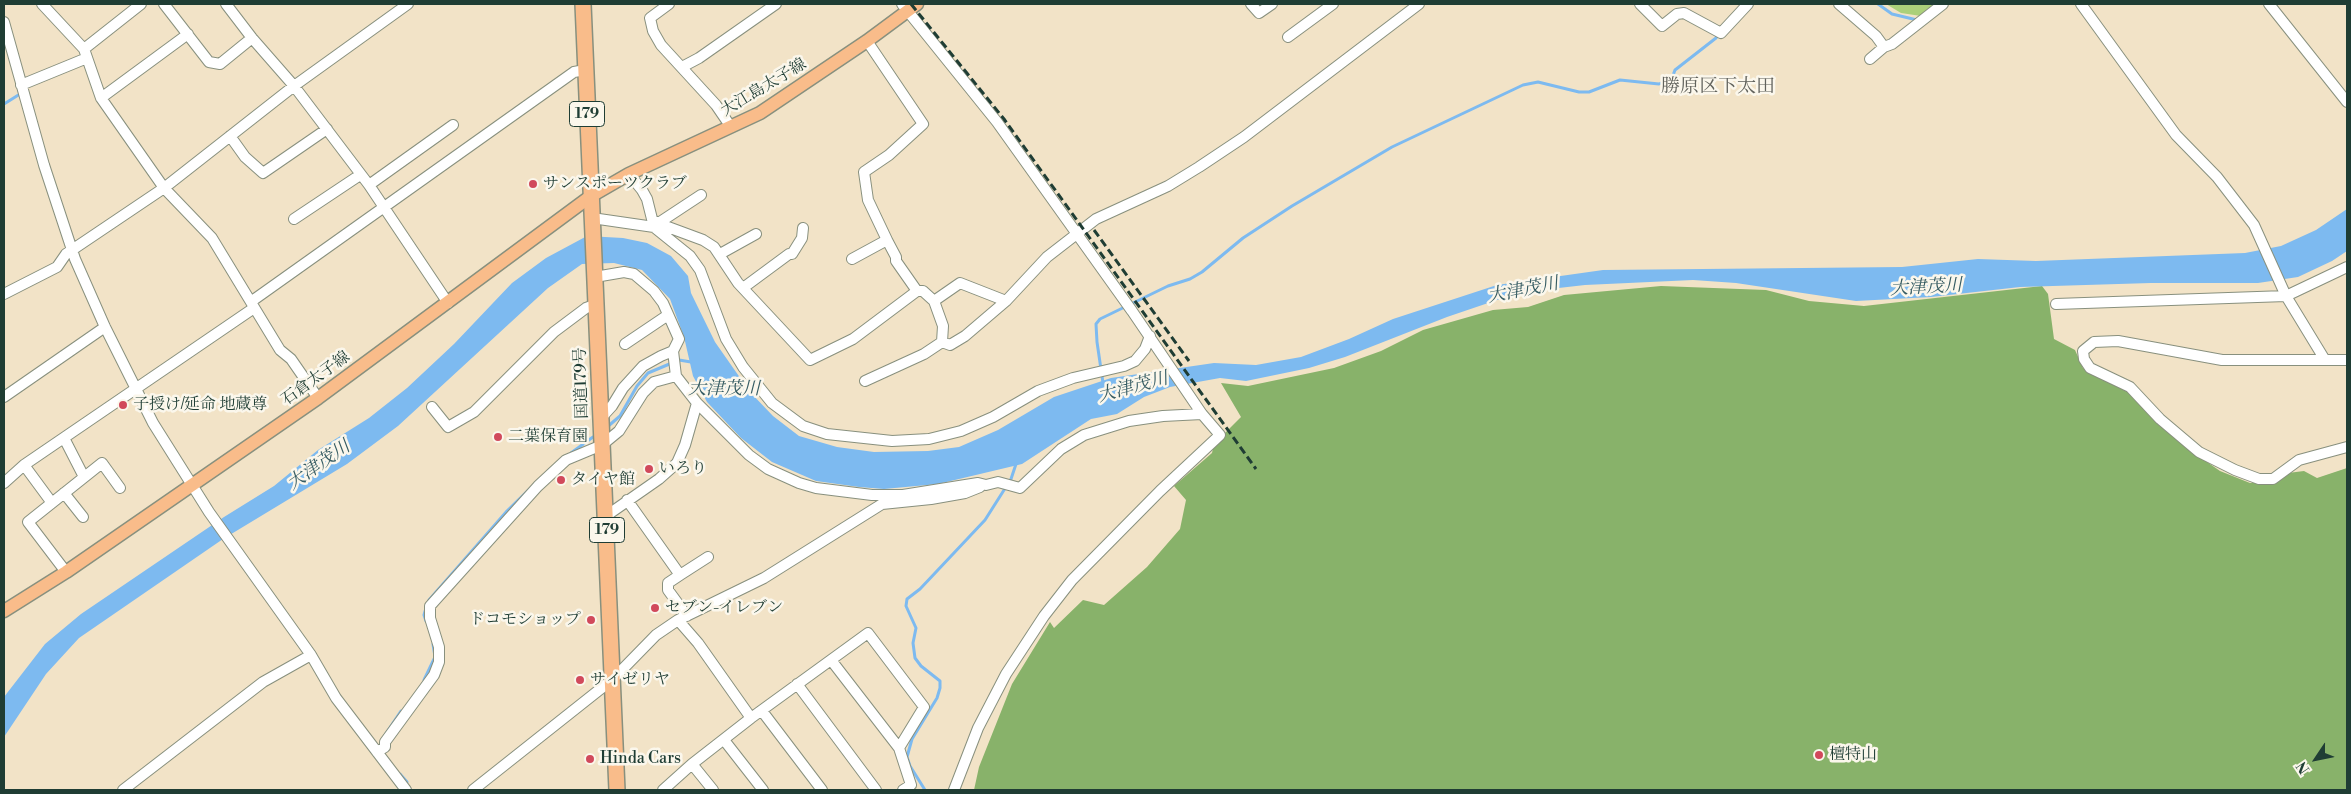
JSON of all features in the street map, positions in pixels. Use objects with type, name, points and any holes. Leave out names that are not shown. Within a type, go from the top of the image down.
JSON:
[{"type":"highway","name":"国道179号","points":[[583,4],[617,790]]},
{"type":"main road","name":"大江島太子線","points":[[591,196],[629,174],[760,113],[867,42],[909,6]]},
{"type":"main road","name":"石倉太子線","points":[[4,611],[66,572],[318,398],[591,196]]},
{"type":"street","points":[[42,4],[86,54],[101,98],[164,188],[212,238],[280,350],[290,359],[318,398]]},
{"type":"street","points":[[21,85],[86,54],[140,4]]},
{"type":"street","points":[[164,4],[209,62],[220,64],[252,38]]},
{"type":"street","points":[[226,4],[327,129],[385,209],[448,303]]},
{"type":"street","points":[[5,291],[57,267],[72,250],[164,188],[294,86],[408,4]]},
{"type":"street","points":[[668,4],[650,18],[654,31],[662,45],[716,105],[731,128]]},
{"type":"street","points":[[682,67],[700,58],[775,4]]},
{"type":"street","points":[[1251,4],[1259,12],[1272,4]]},
{"type":"street","points":[[1288,37],[1333,4]]},
{"type":"street","points":[[942,342],[950,345],[1006,301],[1047,257],[1077,232],[1096,219],[1168,186],[1229,147],[1419,4]]},
{"type":"street","points":[[1640,4],[1662,26],[1677,14],[1684,13],[1697,18],[1717,32],[1748,4]]},
{"type":"street","points":[[1839,4],[1876,36],[1884,47]]},
{"type":"street","points":[[1870,59],[1943,4]]},
{"type":"street","points":[[2081,4],[2176,135],[2228,191],[2254,225],[2258,238],[2286,296],[2325,360]]},
{"type":"street","points":[[2269,4],[2347,102]]},
{"type":"street","points":[[909,6],[1077,232],[1202,414],[1220,435],[1160,491],[1072,580],[1044,616],[1006,674],[978,728],[954,790]]},
{"type":"street","points":[[4,22],[44,165],[72,250],[105,327],[153,423],[232,546],[311,655],[336,698],[381,750],[406,790]]},
{"type":"street","points":[[101,98],[188,34]]},
{"type":"street","points":[[867,42],[923,124],[889,155],[864,172],[868,200],[896,257],[896,261],[917,291]]},
{"type":"street","points":[[4,483],[24,465],[253,304],[574,72],[586,70]]},
{"type":"street","points":[[369,186],[453,125]]},
{"type":"street","points":[[230,136],[244,157],[262,173],[327,129]]},
{"type":"street","points":[[629,174],[647,199],[655,225],[690,256],[700,270],[726,338],[743,367],[772,403],[803,426],[827,434],[892,441],[929,439],[961,431],[993,417],[1038,391],[1073,378],[1124,366],[1135,361],[1145,349],[1150,336]]},
{"type":"street","points":[[294,220],[360,175]]},
{"type":"street","points":[[655,225],[701,195]]},
{"type":"street","points":[[593,221],[655,225],[703,240],[720,254],[743,288],[810,360],[854,338],[917,291],[922,291],[934,300],[943,326],[942,342]]},
{"type":"street","points":[[743,288],[789,254],[792,254],[802,238],[804,228]]},
{"type":"street","points":[[720,254],[756,234]]},
{"type":"street","points":[[852,259],[887,240]]},
{"type":"street","points":[[2056,304],[2286,296],[2347,267]]},
{"type":"street","points":[[595,274],[624,272],[634,274],[654,291],[679,339],[673,352],[676,376],[697,403],[749,455],[768,469],[799,483],[816,488],[887,495],[935,492],[978,483],[986,485]]},
{"type":"street","points":[[934,300],[960,283],[1006,301]]},
{"type":"street","points":[[432,407],[448,427],[474,412],[554,332],[586,308],[597,304]]},
{"type":"street","points":[[626,344],[668,315]]},
{"type":"street","points":[[4,397],[105,327]]},
{"type":"street","points":[[2347,360],[2222,360],[2118,341],[2094,342],[2083,351],[2084,359],[2090,368],[2130,386],[2160,418],[2199,452],[2234,470],[2259,479],[2273,478],[2300,460],[2347,447]]},
{"type":"street","points":[[865,381],[924,354],[942,342]]},
{"type":"street","points":[[600,418],[612,406],[623,388],[643,366],[673,352]]},
{"type":"street","points":[[381,750],[434,675],[439,662],[439,648],[430,618],[430,606],[538,486],[566,460],[602,445],[620,431],[643,393],[654,382],[676,376]]},
{"type":"street","points":[[606,516],[659,479],[677,462],[685,444],[697,403]]},
{"type":"street","points":[[473,790],[613,679],[656,635],[682,618],[764,578],[882,504],[965,493],[998,482],[1020,488],[1061,449],[1084,435],[1129,421],[1163,416],[1202,414]]},
{"type":"street","points":[[64,438],[84,477]]},
{"type":"street","points":[[66,572],[28,522],[102,463],[120,488]]},
{"type":"street","points":[[24,465],[52,503]]},
{"type":"street","points":[[64,493],[82,517]]},
{"type":"street","points":[[627,500],[680,575]]},
{"type":"street","points":[[708,558],[668,584],[668,590],[682,618],[698,643],[751,718]]},
{"type":"street","points":[[663,790],[692,764],[751,718],[868,633],[924,707],[899,748]]},
{"type":"street","points":[[123,790],[263,682],[311,655]]},
{"type":"street","points":[[831,660],[899,748],[911,785],[903,790]]},
{"type":"street","points":[[797,684],[876,790]]},
{"type":"street","points":[[762,711],[822,790]]},
{"type":"street","points":[[724,740],[763,790]]},
{"type":"street","points":[[692,764],[713,790]]},
{"type":"green space","points":[[1886,4],[1937,4],[1921,16],[1901,13]]},
{"type":"green space","points":[[1661,286],[1766,290],[1809,301],[1864,306],[2042,286],[2048,294],[2054,339],[2075,350],[2083,368],[2125,388],[2184,446],[2220,471],[2250,483],[2268,481],[2272,475],[2304,471],[2317,478],[2347,468],[2347,790],[974,790],[979,767],[1012,684],[1050,622],[1054,628],[1083,600],[1104,605],[1147,567],[1180,529],[1186,500],[1174,486],[1212,453],[1214,444],[1241,417],[1221,383],[1248,386],[1334,368],[1381,351],[1423,330],[1493,310],[1528,307],[1564,295]]},
{"type":"water","name":"大津茂川","points":[[2347,209],[2347,251],[2332,261],[2298,277],[2258,283],[2151,283],[2020,287],[1931,297],[1856,301],[1736,283],[1693,280],[1585,285],[1541,290],[1497,300],[1447,317],[1345,357],[1309,368],[1246,381],[1220,378],[1170,387],[1144,397],[1117,414],[1091,419],[1022,464],[938,484],[884,489],[816,481],[772,462],[741,438],[707,402],[693,376],[684,337],[670,299],[642,270],[614,263],[582,264],[548,288],[398,426],[347,464],[223,539],[79,638],[46,674],[4,737],[4,697],[45,644],[81,614],[224,517],[274,486],[318,450],[369,418],[407,388],[454,344],[512,283],[546,258],[587,236],[623,238],[647,243],[671,256],[688,276],[691,293],[715,342],[750,392],[773,416],[799,436],[837,447],[874,452],[928,451],[959,447],[998,430],[1054,397],[1111,378],[1214,363],[1256,365],[1301,357],[1349,339],[1393,319],[1497,285],[1603,270],[1902,267],[1978,259],[2036,261],[2245,253],[2281,246],[2316,230]]},
{"type":"waterway","points":[[1878,4],[1892,14],[1917,20]]},
{"type":"waterway","name":"大津茂川","points":[[1103,383],[1096,324],[1100,319],[1168,286],[1190,279],[1202,272],[1243,238],[1292,206],[1392,147],[1523,85],[1538,82],[1579,92],[1589,92],[1620,80],[1659,84],[1672,78],[1675,70],[1716,38],[1718,34]]},
{"type":"waterway","points":[[4,104],[20,94],[19,91]]},
{"type":"waterway","points":[[606,428],[620,416],[637,386],[648,373],[679,360],[691,362]]},
{"type":"waterway","points":[[571,453],[593,437]]},
{"type":"waterway","points":[[925,790],[910,766],[907,757],[912,739],[937,698],[940,681],[921,666],[915,658],[913,643],[916,628],[906,606],[907,599],[920,589],[985,520],[1011,479],[1016,464]]},
{"type":"waterway","points":[[429,600],[507,511],[550,469]]},
{"type":"waterway","points":[[426,608],[424,615],[426,621]]},
{"type":"waterway","points":[[424,680],[435,657],[433,644]]},
{"type":"waterway","points":[[385,735],[401,711]]},
{"type":"waterway","points":[[400,774],[407,782]]},
{"type":"railway","points":[[911,4],[1004,119],[1256,469]]},
{"type":"railway","points":[[1094,230],[1189,361]]},
{"type":"place","name":"サンスポーツクラブ","points":[[533,184]]},
{"type":"place","name":"子授け/延命 地蔵尊","points":[[123,405]]},
{"type":"place","name":"二葉保育園","points":[[498,437]]},
{"type":"place","name":"いろり","points":[[649,469]]},
{"type":"place","name":"タイヤ館","points":[[561,480]]},
{"type":"place","name":"セブン-イレブン","points":[[655,608]]},
{"type":"place","name":"ドコモショップ","points":[[591,620]]},
{"type":"place","name":"サイゼリヤ","points":[[580,680]]},
{"type":"place","name":"檀特山","points":[[1819,755]]},
{"type":"place","name":"Hinda Cars","points":[[590,759]]},
{"type":"district","name":"勝原区下太田","points":[[1718,87]]}]
